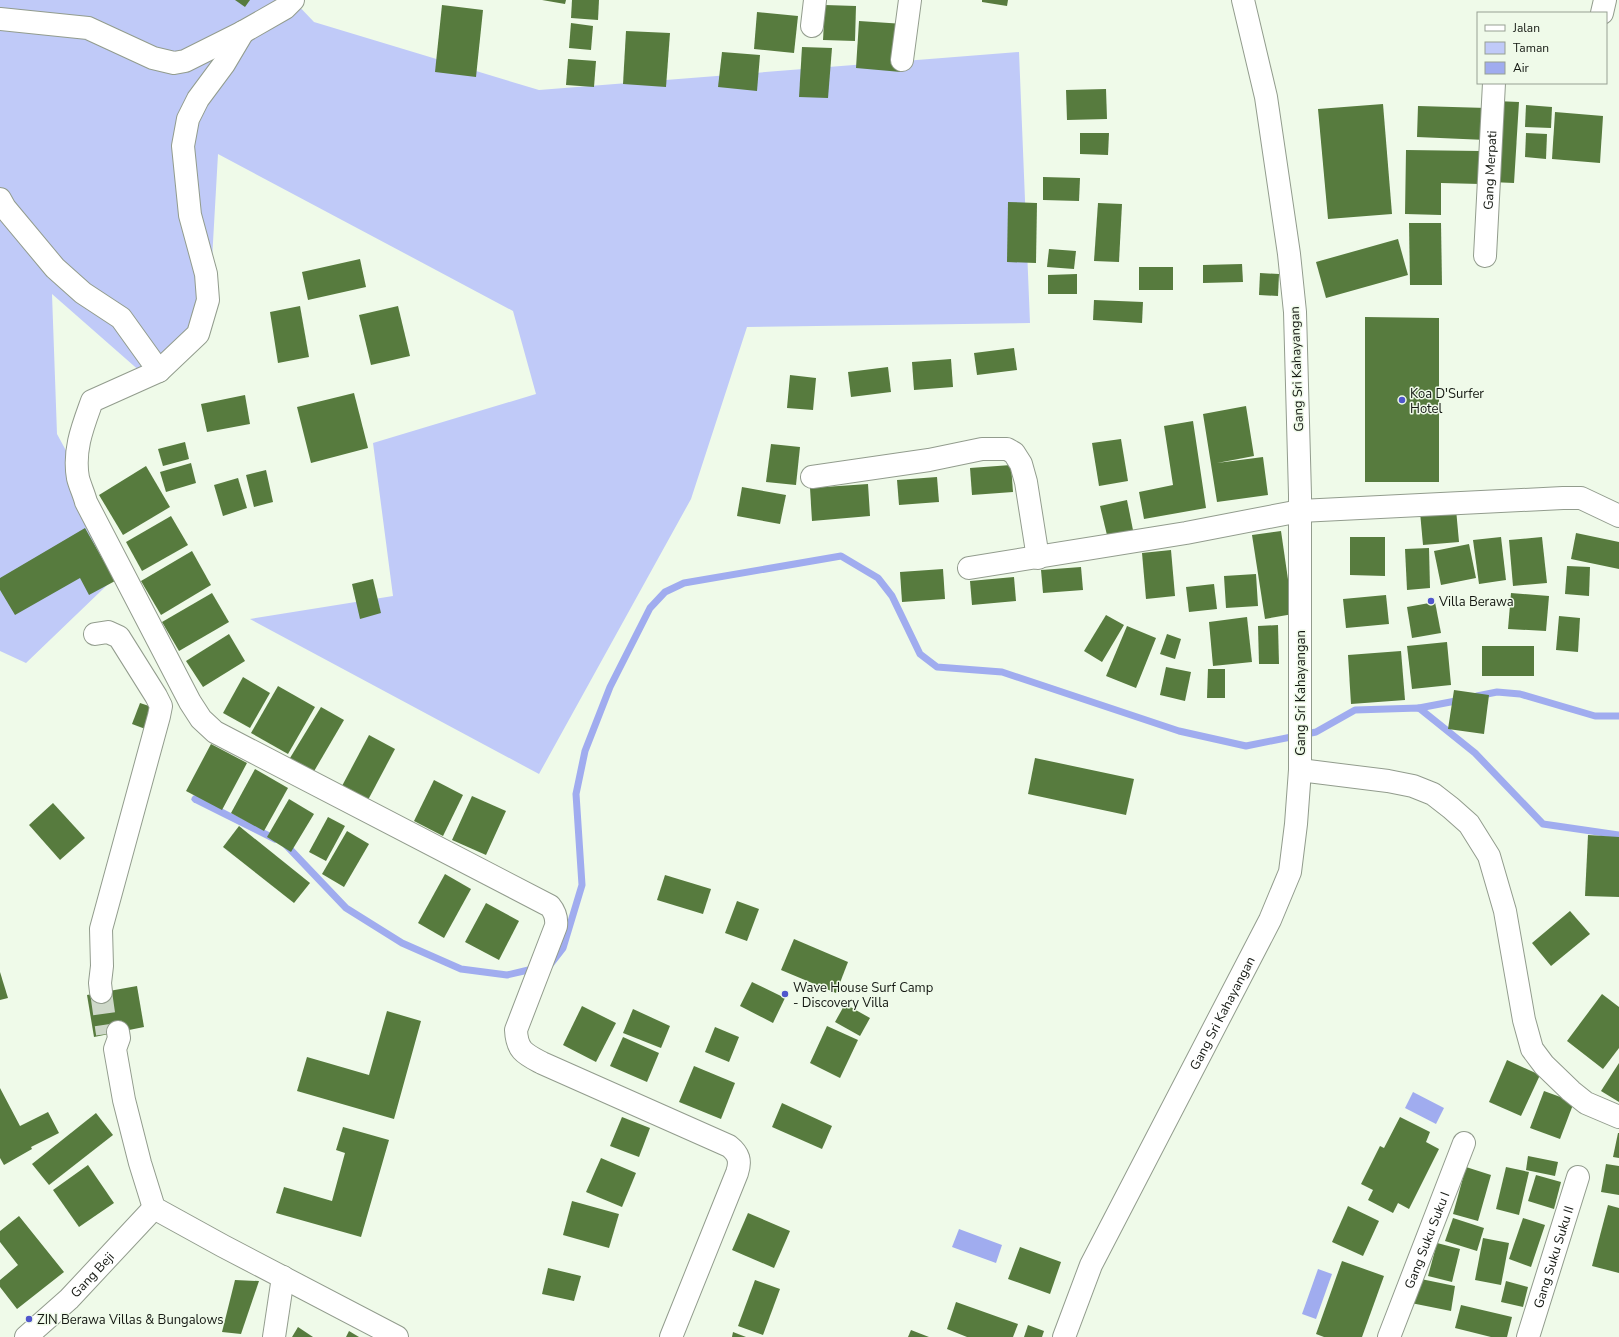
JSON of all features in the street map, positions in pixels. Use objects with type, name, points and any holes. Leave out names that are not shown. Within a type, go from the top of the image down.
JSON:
[{"type":"street","points":[[0,19],[88,28],[153,58],[174,63],[185,61],[243,32],[285,8],[293,0]]},
{"type":"street","points":[[812,26],[815,0]]},
{"type":"street","points":[[902,60],[910,0]]},
{"type":"street","name":"Gang Sri Kahayangan","points":[[1064,1337],[1091,1264],[1266,927],[1290,872],[1296,824],[1300,770],[1300,511],[1295,304],[1266,97],[1244,0]]},
{"type":"street","points":[[1602,12],[1605,0]]},
{"type":"street","points":[[243,32],[224,64],[198,99],[188,119],[183,146],[190,215],[206,274],[208,300],[198,334],[158,371],[92,401],[78,442],[78,479],[90,509],[190,702],[201,719],[215,732],[550,906],[556,914],[556,926],[516,1030],[517,1045],[521,1050],[542,1063],[729,1146],[735,1151],[739,1158],[737,1173],[671,1337]]},
{"type":"street","name":"Gang Merpati","points":[[1485,256],[1494,84]]},
{"type":"street","points":[[0,199],[5,208],[55,268],[83,293],[121,318],[158,371]]},
{"type":"street","points":[[812,477],[929,460],[982,449],[1007,449],[1014,453],[1021,464],[1026,482],[1038,558]]},
{"type":"street","points":[[968,568],[1038,558],[1178,534],[1300,511],[1581,498],[1619,516]]},
{"type":"street","points":[[95,634],[108,632],[119,637],[161,706],[102,929],[102,966],[109,978],[106,991]]},
{"type":"street","points":[[1300,770],[1388,780],[1414,786],[1433,794],[1469,824],[1490,856],[1505,911],[1524,1020],[1532,1049],[1544,1065],[1586,1103],[1619,1117]]},
{"type":"street","points":[[114,1038],[124,1100],[140,1163],[154,1208],[223,1246],[397,1337]]},
{"type":"street","name":"Gang Suku Suku I","points":[[1389,1337],[1464,1142]]},
{"type":"street","name":"Gang Suku Suku II","points":[[1528,1337],[1578,1178]]},
{"type":"street","name":"Gang Beji","points":[[26,1337],[69,1299],[154,1208]]},
{"type":"street","points":[[274,1337],[283,1277]]},
{"type":"green space","points":[[0,0],[293,0],[314,22],[539,90],[1019,52],[1030,323],[747,327],[691,499],[539,774],[250,619],[393,596],[373,443],[536,394],[513,311],[218,154],[209,313],[142,373],[52,294],[57,434],[128,565],[26,663],[0,651]]},
{"type":"water","points":[[1413,1092],[1444,1108],[1436,1124],[1405,1108]]},
{"type":"water","points":[[959,1229],[1002,1245],[996,1263],[952,1247]]},
{"type":"water","points":[[1318,1269],[1332,1274],[1316,1319],[1302,1314]]},
{"type":"building","points":[[235,0],[250,0],[245,7]]},
{"type":"building","points":[[542,0],[566,0],[565,4]]},
{"type":"building","points":[[572,0],[599,0],[598,20],[571,18]]},
{"type":"building","points":[[982,0],[1008,0],[1007,6],[982,2]]},
{"type":"building","points":[[442,5],[483,10],[476,77],[435,72]]},
{"type":"building","points":[[825,5],[856,6],[855,41],[823,40]]},
{"type":"building","points":[[757,12],[798,16],[794,53],[754,49]]},
{"type":"building","points":[[859,21],[904,24],[901,72],[856,68]]},
{"type":"building","points":[[571,23],[593,26],[591,50],[569,48]]},
{"type":"building","points":[[626,31],[670,33],[666,87],[623,84]]},
{"type":"building","points":[[802,47],[832,48],[828,98],[799,97]]},
{"type":"building","points":[[722,52],[760,55],[757,91],[718,87]]},
{"type":"building","points":[[568,59],[596,61],[594,87],[566,85]]},
{"type":"building","points":[[1106,89],[1107,119],[1067,120],[1066,90]]},
{"type":"building","points":[[1496,101],[1519,102],[1514,183],[1491,182]]},
{"type":"building","points":[[1383,104],[1392,214],[1328,219],[1318,109]]},
{"type":"building","points":[[1526,105],[1552,107],[1551,128],[1525,127]]},
{"type":"building","points":[[1418,106],[1487,108],[1486,140],[1417,137]]},
{"type":"building","points":[[1555,112],[1603,116],[1600,163],[1552,159]]},
{"type":"building","points":[[1080,133],[1109,133],[1108,155],[1080,154]]},
{"type":"building","points":[[1526,133],[1547,134],[1546,159],[1525,157]]},
{"type":"building","points":[[1406,150],[1480,151],[1480,184],[1441,183],[1441,215],[1405,214]]},
{"type":"building","points":[[1043,177],[1080,178],[1079,201],[1043,200]]},
{"type":"building","points":[[1008,202],[1037,203],[1036,263],[1007,262]]},
{"type":"building","points":[[1098,203],[1122,204],[1119,262],[1094,261]]},
{"type":"building","points":[[1409,223],[1441,223],[1442,285],[1410,285]]},
{"type":"building","points":[[1398,239],[1408,275],[1326,298],[1316,262]]},
{"type":"building","points":[[1049,249],[1076,251],[1074,269],[1047,267]]},
{"type":"building","points":[[360,259],[366,287],[308,300],[302,272]]},
{"type":"building","points":[[1242,264],[1243,282],[1203,283],[1203,265]]},
{"type":"building","points":[[1139,267],[1173,267],[1173,290],[1139,290]]},
{"type":"building","points":[[1260,273],[1279,274],[1278,296],[1259,295]]},
{"type":"building","points":[[1077,274],[1077,294],[1048,294],[1048,275]]},
{"type":"building","points":[[1094,300],[1143,302],[1142,323],[1093,320]]},
{"type":"building","points":[[300,306],[309,357],[278,363],[270,312]]},
{"type":"building","points":[[398,306],[410,356],[371,365],[359,315]]},
{"type":"building","name":"Koa D'Surfer Hotel","points":[[1365,317],[1439,318],[1439,482],[1365,482]]},
{"type":"building","points":[[1014,348],[1017,370],[977,375],[974,353]]},
{"type":"building","points":[[951,359],[953,387],[914,390],[912,362]]},
{"type":"building","points":[[888,367],[891,392],[851,397],[848,372]]},
{"type":"building","points":[[790,375],[816,378],[813,410],[787,408]]},
{"type":"building","points":[[354,393],[368,448],[311,463],[297,407]]},
{"type":"building","points":[[245,395],[250,424],[207,432],[201,404]]},
{"type":"building","points":[[1246,406],[1254,456],[1217,463],[1263,457],[1268,495],[1217,502],[1203,414]]},
{"type":"building","points":[[1193,421],[1206,508],[1144,519],[1139,492],[1173,485],[1164,426]]},
{"type":"building","points":[[1121,439],[1128,481],[1099,486],[1092,443]]},
{"type":"building","points":[[185,442],[189,459],[163,466],[158,449]]},
{"type":"building","points":[[771,444],[800,447],[796,485],[766,482]]},
{"type":"building","points":[[191,463],[196,483],[166,492],[160,472]]},
{"type":"building","points":[[1011,465],[1013,492],[972,495],[970,468]]},
{"type":"building","points":[[146,466],[170,507],[123,535],[99,495]]},
{"type":"building","points":[[266,470],[273,502],[254,507],[246,475]]},
{"type":"building","points":[[937,477],[939,502],[899,505],[897,480]]},
{"type":"building","points":[[238,478],[247,508],[223,516],[214,485]]},
{"type":"building","points":[[868,484],[870,516],[812,521],[810,488]]},
{"type":"building","points":[[742,487],[786,495],[780,524],[737,516]]},
{"type":"building","points":[[1127,500],[1133,530],[1107,535],[1100,506]]},
{"type":"building","points":[[1456,509],[1459,542],[1423,545],[1420,512]]},
{"type":"building","points":[[171,516],[188,545],[142,571],[126,542]]},
{"type":"building","points":[[85,528],[115,581],[89,595],[80,578],[15,615],[0,590],[0,578]]},
{"type":"building","points":[[1281,531],[1293,614],[1265,619],[1252,535]]},
{"type":"building","points":[[1576,533],[1619,542],[1619,569],[1571,559]]},
{"type":"building","points":[[1350,537],[1385,537],[1385,576],[1350,575]]},
{"type":"building","points":[[1501,537],[1506,580],[1479,584],[1473,540]]},
{"type":"building","points":[[1542,537],[1547,583],[1513,586],[1509,540]]},
{"type":"building","points":[[1469,544],[1476,578],[1441,585],[1434,551]]},
{"type":"building","points":[[1429,548],[1430,588],[1407,590],[1405,549]]},
{"type":"building","points":[[1171,550],[1175,596],[1146,599],[1142,553]]},
{"type":"building","points":[[192,551],[211,585],[161,615],[141,581]]},
{"type":"building","points":[[1567,566],[1590,567],[1589,596],[1565,594]]},
{"type":"building","points":[[1081,567],[1083,590],[1043,593],[1041,570]]},
{"type":"building","points":[[943,569],[945,599],[902,602],[900,572]]},
{"type":"building","points":[[1256,574],[1258,606],[1226,608],[1224,576]]},
{"type":"building","points":[[1014,577],[1016,601],[972,605],[970,581]]},
{"type":"building","points":[[373,579],[381,613],[360,619],[352,584]]},
{"type":"building","points":[[1214,584],[1217,609],[1189,612],[1186,587]]},
{"type":"building","points":[[212,593],[229,622],[179,651],[162,622]]},
{"type":"building","points":[[1511,593],[1549,596],[1546,631],[1508,629]]},
{"type":"building","points":[[1386,595],[1389,624],[1346,628],[1343,599]]},
{"type":"building","points":[[1435,602],[1441,633],[1412,638],[1407,607]]},
{"type":"building","points":[[1106,615],[1124,625],[1102,662],[1084,651]]},
{"type":"building","points":[[1559,616],[1580,618],[1578,652],[1556,650]]},
{"type":"building","points":[[1247,617],[1252,662],[1213,666],[1209,622]]},
{"type":"building","points":[[1278,625],[1279,664],[1259,664],[1258,626]]},
{"type":"building","points":[[1127,626],[1156,638],[1136,688],[1106,676]]},
{"type":"building","points":[[229,634],[245,661],[203,687],[186,661]]},
{"type":"building","points":[[1167,634],[1181,639],[1175,659],[1160,654]]},
{"type":"building","points":[[1447,642],[1451,685],[1412,689],[1407,646]]},
{"type":"building","points":[[1482,646],[1534,646],[1534,676],[1482,676]]},
{"type":"building","points":[[1401,651],[1405,700],[1351,704],[1348,655]]},
{"type":"building","points":[[1166,667],[1191,672],[1185,701],[1160,695]]},
{"type":"building","points":[[1208,669],[1225,669],[1225,698],[1207,698]]},
{"type":"building","points":[[243,677],[270,693],[250,728],[223,713]]},
{"type":"building","points":[[278,686],[315,707],[288,754],[251,733]]},
{"type":"building","points":[[1454,690],[1489,695],[1484,734],[1448,729]]},
{"type":"building","points":[[140,703],[155,708],[148,730],[132,724]]},
{"type":"building","points":[[321,707],[344,720],[313,773],[290,758]]},
{"type":"building","points":[[369,735],[395,749],[368,800],[342,786]]},
{"type":"building","points":[[211,744],[247,763],[222,810],[186,791]]},
{"type":"building","points":[[1035,758],[1134,779],[1126,815],[1028,794]]},
{"type":"building","points":[[255,769],[288,788],[264,831],[231,813]]},
{"type":"building","points":[[434,780],[463,795],[443,836],[414,821]]},
{"type":"building","points":[[472,796],[506,811],[486,855],[452,840]]},
{"type":"building","points":[[289,799],[314,814],[291,852],[267,837]]},
{"type":"building","points":[[53,803],[85,838],[60,860],[29,825]]},
{"type":"building","points":[[328,817],[345,826],[326,861],[309,852]]},
{"type":"building","points":[[239,826],[310,883],[294,903],[223,847]]},
{"type":"building","points":[[347,831],[369,844],[344,887],[322,874]]},
{"type":"building","points":[[1588,835],[1619,837],[1619,897],[1585,896]]},
{"type":"building","points":[[445,874],[471,889],[444,938],[418,923]]},
{"type":"building","points":[[665,875],[711,889],[703,914],[657,900]]},
{"type":"building","points":[[737,901],[759,909],[747,941],[725,933]]},
{"type":"building","points":[[486,903],[519,921],[499,960],[465,942]]},
{"type":"building","points":[[1570,911],[1590,934],[1551,966],[1532,943]]},
{"type":"building","points":[[794,939],[848,962],[836,993],[781,970]]},
{"type":"building","points":[[0,972],[8,998],[0,1000]]},
{"type":"building","points":[[752,982],[785,998],[773,1023],[740,1006]]},
{"type":"building","points":[[137,986],[144,1027],[94,1037],[87,995]]},
{"type":"building","points":[[1602,994],[1619,1007],[1619,1048],[1603,1069],[1567,1041]]},
{"type":"building","points":[[845,1004],[870,1018],[860,1036],[835,1022]]},
{"type":"building","points":[[582,1006],[616,1023],[596,1062],[563,1045]]},
{"type":"building","points":[[633,1009],[670,1026],[661,1048],[623,1033]]},
{"type":"building","points":[[387,1011],[421,1021],[394,1119],[297,1091],[307,1057],[369,1075]]},
{"type":"building","points":[[827,1026],[858,1040],[840,1078],[810,1063]]},
{"type":"building","points":[[715,1027],[739,1037],[729,1062],[705,1052]]},
{"type":"building","points":[[623,1037],[659,1053],[647,1082],[610,1066]]},
{"type":"building","points":[[1507,1060],[1540,1075],[1521,1116],[1489,1102]]},
{"type":"building","points":[[1619,1063],[1619,1102],[1601,1091]]},
{"type":"building","points":[[694,1066],[735,1083],[721,1119],[679,1102]]},
{"type":"building","points":[[0,1088],[20,1126],[48,1112],[59,1133],[31,1147],[32,1149],[4,1165],[0,1158]]},
{"type":"building","points":[[1544,1091],[1574,1102],[1560,1139],[1530,1128]]},
{"type":"building","points":[[782,1103],[832,1126],[822,1149],[772,1127]]},
{"type":"building","points":[[96,1113],[113,1135],[49,1185],[32,1164]]},
{"type":"building","points":[[622,1117],[650,1128],[639,1157],[610,1146]]},
{"type":"building","points":[[1400,1117],[1430,1132],[1426,1142],[1439,1149],[1409,1209],[1398,1203],[1393,1213],[1368,1200],[1373,1190],[1361,1184],[1380,1146],[1384,1148]]},
{"type":"building","points":[[343,1127],[389,1140],[361,1237],[276,1213],[284,1187],[332,1201],[345,1153],[336,1150]]},
{"type":"building","points":[[1619,1133],[1619,1158],[1613,1157]]},
{"type":"building","points":[[1528,1156],[1558,1162],[1555,1176],[1526,1170]]},
{"type":"building","points":[[601,1158],[636,1173],[622,1207],[586,1192]]},
{"type":"building","points":[[1606,1164],[1619,1166],[1619,1195],[1601,1192]]},
{"type":"building","points":[[88,1165],[114,1203],[79,1227],[53,1190]]},
{"type":"building","points":[[1466,1167],[1491,1175],[1478,1221],[1453,1214]]},
{"type":"building","points":[[1506,1167],[1529,1172],[1519,1215],[1496,1209]]},
{"type":"building","points":[[1536,1175],[1561,1182],[1554,1209],[1528,1201]]},
{"type":"building","points":[[572,1201],[619,1214],[609,1248],[563,1235]]},
{"type":"building","points":[[1608,1205],[1619,1208],[1619,1273],[1592,1266]]},
{"type":"building","points":[[1348,1206],[1379,1221],[1363,1256],[1332,1242]]},
{"type":"building","points":[[748,1213],[790,1231],[774,1268],[732,1250]]},
{"type":"building","points":[[19,1216],[64,1272],[17,1309],[0,1287],[0,1280],[18,1265],[0,1242],[0,1231]]},
{"type":"building","points":[[1453,1218],[1484,1228],[1477,1251],[1445,1241]]},
{"type":"building","points":[[1523,1218],[1545,1225],[1531,1267],[1509,1259]]},
{"type":"building","points":[[1483,1238],[1509,1243],[1501,1285],[1475,1280]]},
{"type":"building","points":[[1437,1243],[1460,1249],[1452,1282],[1428,1276]]},
{"type":"building","points":[[1020,1247],[1061,1262],[1050,1294],[1008,1279]]},
{"type":"building","points":[[1342,1261],[1384,1276],[1362,1337],[1324,1337],[1316,1334]]},
{"type":"building","points":[[548,1268],[581,1276],[574,1301],[542,1294]]},
{"type":"building","points":[[1416,1278],[1455,1286],[1451,1311],[1411,1303]]},
{"type":"building","points":[[235,1280],[259,1281],[241,1334],[222,1332]]},
{"type":"building","points":[[755,1280],[780,1289],[763,1335],[738,1326]]},
{"type":"building","points":[[1506,1281],[1528,1287],[1523,1307],[1501,1302]]},
{"type":"building","points":[[956,1302],[1018,1324],[1013,1337],[967,1337],[947,1329]]},
{"type":"building","points":[[1461,1305],[1512,1317],[1507,1337],[1491,1337],[1455,1328]]},
{"type":"building","points":[[1028,1325],[1044,1331],[1042,1337],[1024,1337]]},
{"type":"building","points":[[298,1327],[313,1337],[292,1337]]},
{"type":"building","points":[[911,1330],[929,1337],[908,1337]]},
{"type":"building","points":[[349,1331],[359,1337],[346,1337]]},
{"type":"building","points":[[733,1332],[746,1337],[732,1337]]},
{"type":"waterway","points":[[549,966],[563,948],[582,885],[576,794],[585,751],[610,687],[650,608],[665,592],[684,583],[841,556],[878,578],[892,596],[920,654],[937,667],[1002,672],[1179,731],[1246,746],[1316,732],[1355,710],[1419,708],[1475,753],[1543,824],[1619,835]]},
{"type":"waterway","points":[[1477,696],[1497,692],[1520,694],[1595,716],[1619,716]]},
{"type":"waterway","points":[[1419,708],[1461,700]]},
{"type":"waterway","points":[[195,799],[275,839]]},
{"type":"waterway","points":[[286,845],[346,908],[402,943],[461,969],[507,975],[537,968]]},
{"type":"tunnel","points":[[101,992],[107,1034]]},
{"type":"place","name":"Koa D'Surfer Hotel","points":[[1402,400]]},
{"type":"place","name":"Villa Berawa","points":[[1431,601]]},
{"type":"place","name":"Wave House Surf Camp - Discovery Villa","points":[[785,994]]},
{"type":"place","name":"ZIN Berawa Villas & Bungalows","points":[[29,1319]]}]
